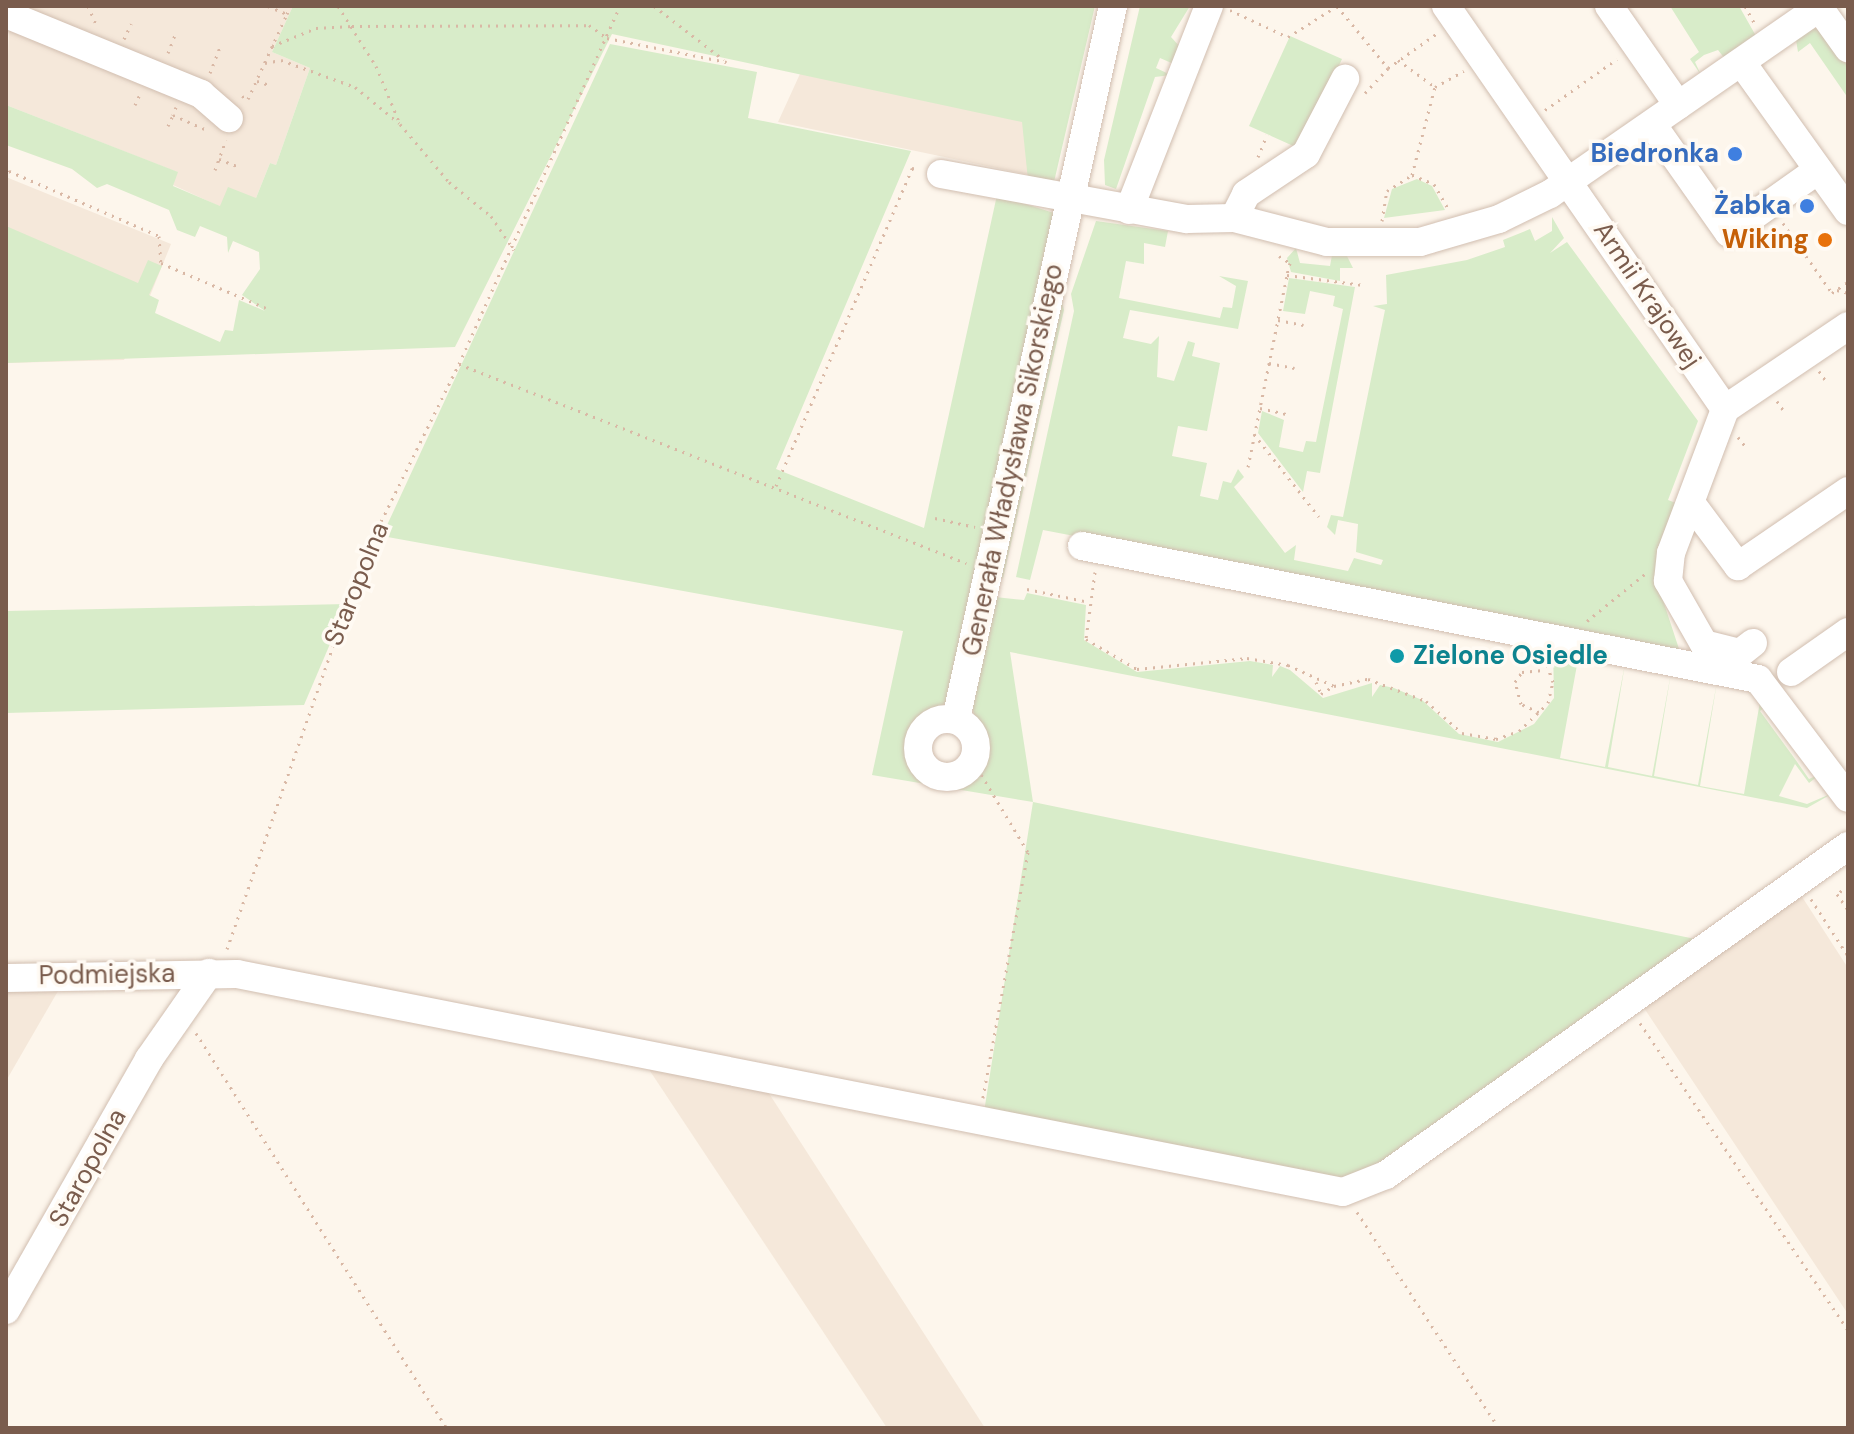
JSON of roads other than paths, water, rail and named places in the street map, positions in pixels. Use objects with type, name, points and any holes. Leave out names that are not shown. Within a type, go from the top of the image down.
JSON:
[{"type":"street","name":"Generała Władysława Sikorskiego","points":[[956,719],[1113,6]]},
{"type":"street","points":[[1129,210],[1209,6]]},
{"type":"street","points":[[1609,6],[1678,105]]},
{"type":"street","points":[[941,174],[1129,210],[1234,218],[1327,242],[1420,242],[1499,219],[1570,182],[1818,7],[1848,48]]},
{"type":"street","name":"Armii Krajowej","points":[[1451,13],[1734,416]]},
{"type":"street","points":[[6,14],[201,94],[231,117]]},
{"type":"street","points":[[1742,63],[1848,211]]},
{"type":"street","points":[[1234,218],[1246,194],[1306,154],[1345,79]]},
{"type":"street","points":[[1652,124],[1729,233],[1818,170]]},
{"type":"street","points":[[1753,643],[1740,653],[1704,644],[1668,581],[1671,553],[1691,503],[1734,416],[1847,330]]},
{"type":"street","points":[[1691,503],[1738,566],[1848,491]]},
{"type":"street","points":[[1091,548],[1769,684],[1848,798]]},
{"type":"street","points":[[1791,672],[1848,632]]},
{"type":"street","points":[[956,719],[972,732],[973,761],[949,777],[930,772],[919,757],[919,739],[929,724],[956,719]]},
{"type":"street","name":"Podmiejska","points":[[6,978],[209,973],[980,1117],[1343,1192],[1386,1175],[1848,846]]},
{"type":"street","name":"Staropolna","points":[[6,1310],[182,1011],[209,973]]},
{"type":"place","name":"Biedronka","points":[[1735,154]]},
{"type":"place","name":"Żabka","points":[[1807,206]]},
{"type":"place","name":"Wiking","points":[[1825,240]]},
{"type":"place","name":"Zielone Osiedle","points":[[1397,656]]}]
